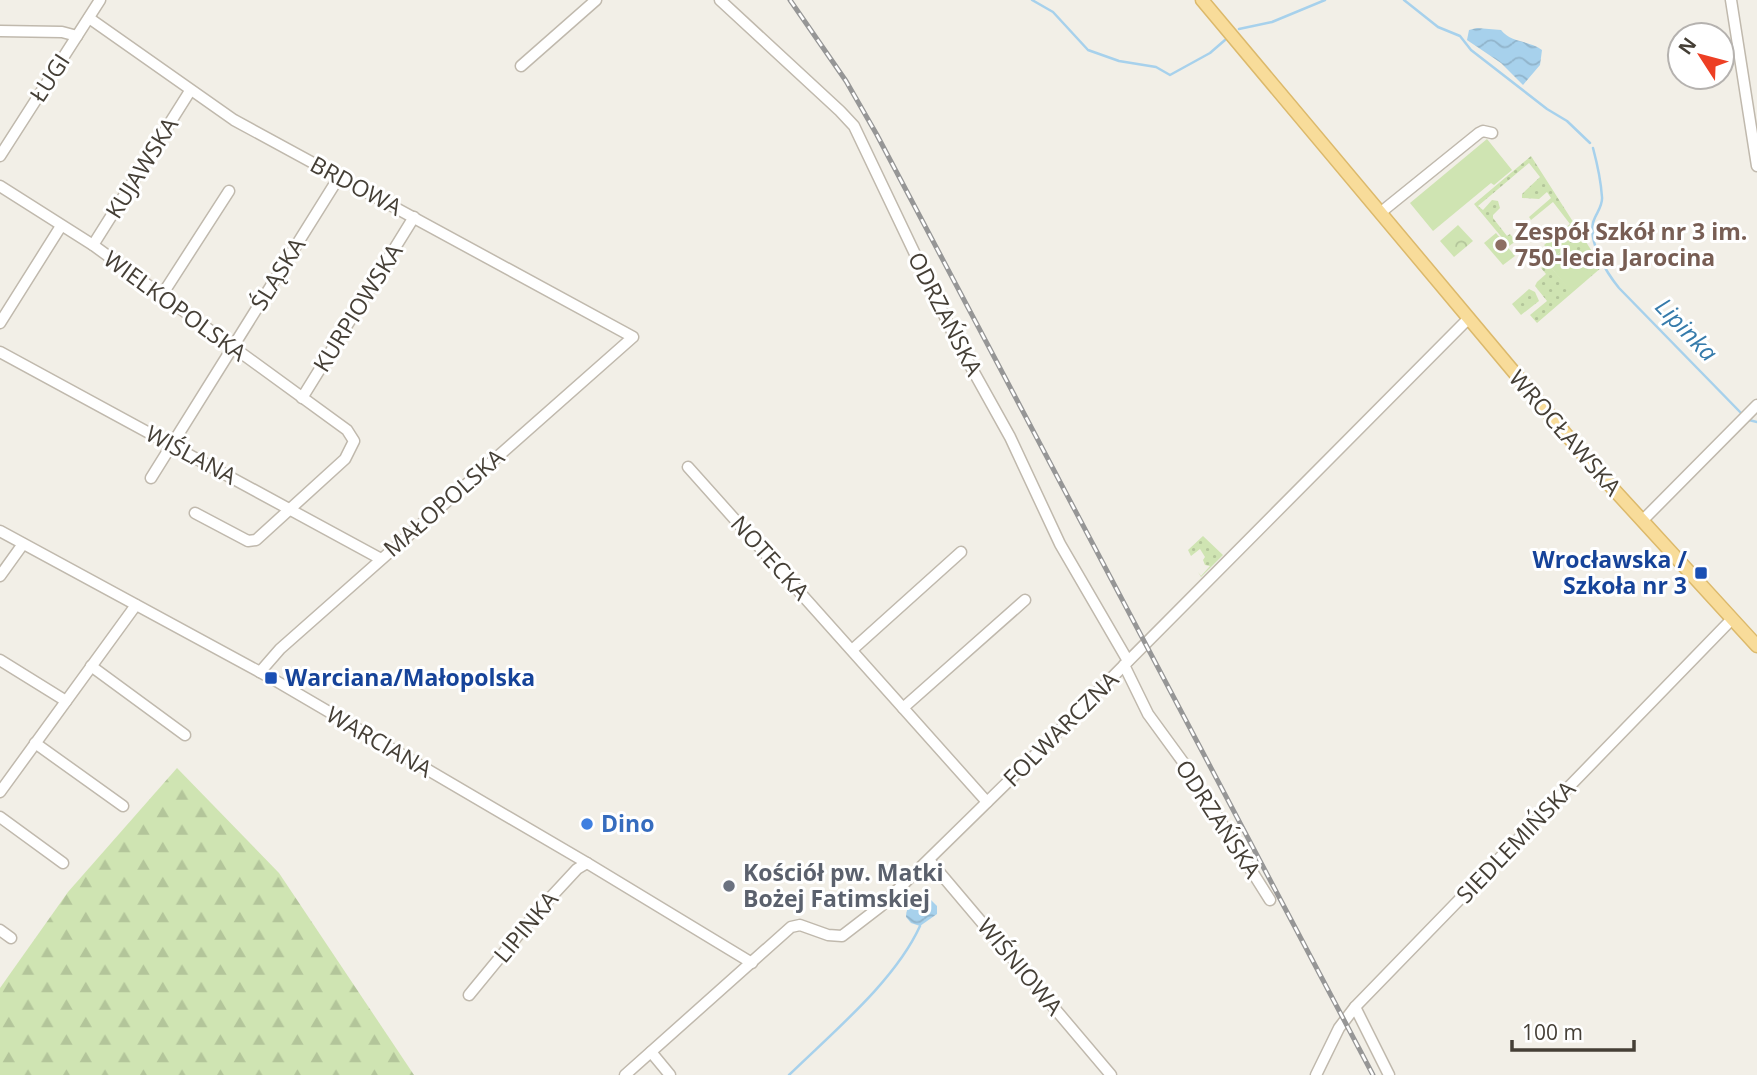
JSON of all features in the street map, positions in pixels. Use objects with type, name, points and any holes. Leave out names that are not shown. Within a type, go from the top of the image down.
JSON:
[{"type":"main road","name":"WROCŁAWSKA","points":[[1202,0],[1468,319],[1642,521],[1757,646]]},
{"type":"street","name":"ŁUGI","points":[[0,156],[100,0]]},
{"type":"street","points":[[521,66],[596,0]]},
{"type":"street","name":"ODRZAŃSKA","points":[[720,0],[853,126],[956,340],[1010,437],[1059,544],[1126,663],[1148,714],[1183,762],[1270,900]]},
{"type":"street","points":[[1731,0],[1757,166]]},
{"type":"street","name":"BRDOWA","points":[[89,18],[234,120],[633,337]]},
{"type":"street","points":[[0,31],[62,32],[77,36]]},
{"type":"street","name":"KUJAWSKA","points":[[93,245],[190,91]]},
{"type":"street","points":[[1380,213],[1479,133],[1492,133]]},
{"type":"street","name":"ŚLĄSKA","points":[[151,478],[339,177]]},
{"type":"street","name":"WIELKOPOLSKA","points":[[0,186],[93,245],[348,430],[354,441],[345,459],[291,509]]},
{"type":"street","points":[[162,295],[229,191]]},
{"type":"street","name":"KURPIOWSKA","points":[[302,398],[414,217]]},
{"type":"street","points":[[0,323],[61,226]]},
{"type":"street","name":"FOLWARCZNA","points":[[625,1075],[791,927],[800,925],[828,935],[842,936],[881,906],[1468,319]]},
{"type":"street","name":"MAŁOPOLSKA","points":[[260,672],[280,649],[633,337]]},
{"type":"street","name":"WIŚLANA","points":[[0,352],[381,559]]},
{"type":"street","points":[[1642,521],[1757,405]]},
{"type":"street","name":"NOTECKA","points":[[688,467],[987,802]]},
{"type":"street","points":[[195,513],[248,541],[256,540],[291,509]]},
{"type":"street","name":"WARCIANA","points":[[0,531],[260,672],[752,963]]},
{"type":"street","points":[[0,576],[23,544]]},
{"type":"street","points":[[852,650],[961,552]]},
{"type":"street","points":[[903,708],[1025,600]]},
{"type":"street","points":[[0,792],[136,605]]},
{"type":"street","name":"SIEDLEMIŃSKA","points":[[1316,1075],[1339,1028],[1355,1007],[1732,619]]},
{"type":"street","points":[[0,660],[66,701]]},
{"type":"street","points":[[91,666],[185,735]]},
{"type":"street","points":[[35,743],[123,806]]},
{"type":"street","points":[[0,817],[63,863]]},
{"type":"street","name":"WIŚNIOWA","points":[[929,860],[1111,1075]]},
{"type":"street","name":"LIPINKA","points":[[468,995],[538,911],[577,869],[587,863]]},
{"type":"street","points":[[0,930],[11,938]]},
{"type":"street","points":[[1355,1007],[1389,1075]]},
{"type":"street","points":[[651,1052],[670,1075]]},
{"type":"green space","points":[[1487,139],[1512,170],[1494,185],[1491,183],[1433,231],[1410,203]]},
{"type":"green space","points":[[1531,156],[1602,267],[1537,323],[1530,315],[1547,301],[1535,286],[1546,274],[1541,268],[1547,263],[1569,288],[1568,246],[1554,257],[1544,245],[1570,224],[1553,202],[1531,220],[1529,217],[1551,198],[1547,192],[1539,199],[1522,198],[1522,194],[1540,177],[1529,163],[1478,206],[1483,210],[1492,200],[1498,201],[1500,208],[1493,218],[1507,236],[1510,234],[1516,241],[1509,246],[1474,204]]},
{"type":"green space","points":[[1458,225],[1473,241],[1454,257],[1440,241]]},
{"type":"green space","points":[[1496,233],[1515,256],[1503,265],[1484,243]]},
{"type":"green space","points":[[1568,246],[1589,272],[1569,289],[1547,263]]},
{"type":"green space","points":[[1529,289],[1535,292],[1539,301],[1521,315],[1512,304]]},
{"type":"green space","points":[[1203,536],[1223,555],[1201,577],[1198,572],[1201,576],[1210,566],[1205,565],[1205,557],[1200,549],[1191,556],[1188,550]]},
{"type":"green space","points":[[177,768],[279,873],[414,1075],[0,1075],[0,988],[68,892]]},
{"type":"water","points":[[1469,30],[1501,30],[1510,37],[1542,50],[1540,65],[1523,85],[1501,63],[1467,40]]},
{"type":"water","points":[[929,898],[937,906],[937,914],[920,926],[911,923],[906,917],[910,905],[916,900]]},
{"type":"waterway","name":"Lipinka","points":[[1032,0],[1053,12],[1088,50],[1119,61],[1156,67],[1170,75],[1210,53],[1225,40]]},
{"type":"waterway","name":"Lipinka","points":[[1239,29],[1272,22],[1325,0]]},
{"type":"waterway","name":"Lipinka","points":[[1404,0],[1438,27],[1460,36],[1471,50],[1547,109],[1567,121],[1590,143]]},
{"type":"waterway","name":"Lipinka","points":[[1593,148],[1602,201],[1592,231],[1604,266],[1619,288],[1742,414]]},
{"type":"waterway","name":"Lipinka","points":[[1749,420],[1757,422]]},
{"type":"waterway","points":[[789,1075],[879,986],[909,946],[920,926]]},
{"type":"railway","points":[[790,0],[846,81],[877,135],[1373,1075]]},
{"type":"place","name":"Zespół Szkół nr 3 im. 750-lecia Jarocina","points":[[1501,245]]},
{"type":"place","name":"Wrocławska / Szkoła nr 3","points":[[1701,573]]},
{"type":"place","name":"Warciana/Małopolska","points":[[271,678]]},
{"type":"place","name":"Dino","points":[[587,824]]},
{"type":"place","name":"Kościół pw. Matki Bożej Fatimskiej","points":[[729,886]]}]
